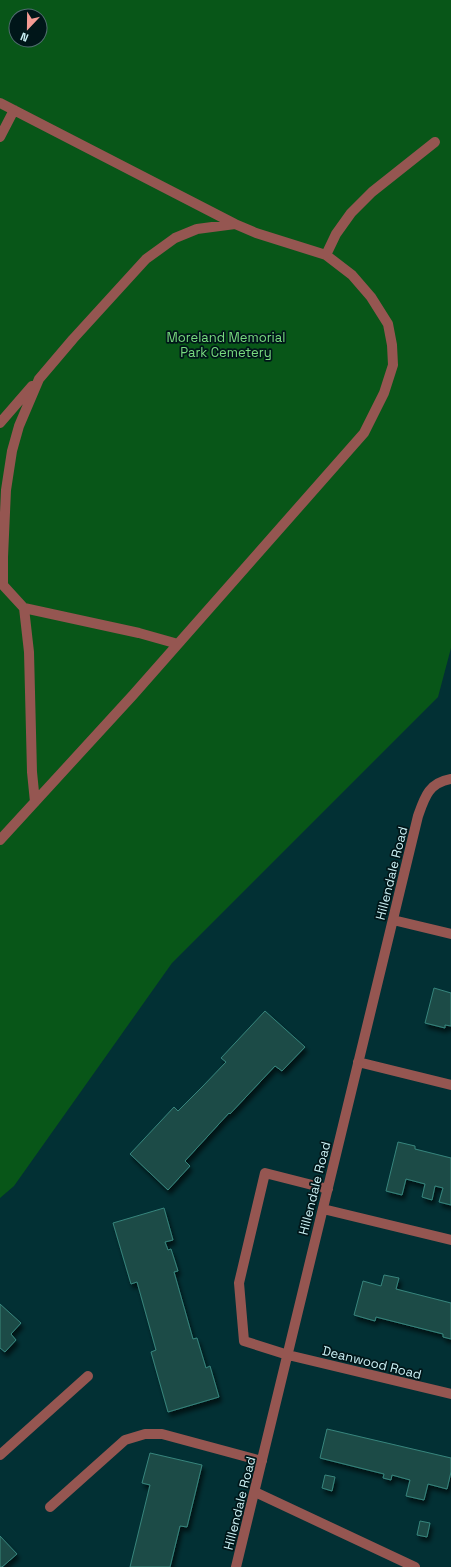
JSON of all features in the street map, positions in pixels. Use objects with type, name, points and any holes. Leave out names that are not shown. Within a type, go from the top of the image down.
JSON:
[{"type":"street","points":[[0,103],[235,224],[256,233],[326,255],[352,275],[371,297],[388,324],[392,345],[393,365],[384,394],[364,433],[133,695],[0,840]]},
{"type":"street","points":[[0,137],[14,110]]},
{"type":"street","points":[[326,255],[336,234],[351,212],[372,192],[435,142]]},
{"type":"street","points":[[0,423],[73,338],[146,259],[175,238],[197,229],[235,224]]},
{"type":"street","points":[[39,378],[19,426],[11,459],[6,490],[2,584],[24,608],[139,633],[178,644]]},
{"type":"street","points":[[24,608],[29,652],[32,772],[35,802]]},
{"type":"street","name":"Hillendale Road","points":[[236,1567],[418,816],[423,801],[430,789],[440,781],[451,779]]},
{"type":"street","points":[[393,920],[451,934]]},
{"type":"street","points":[[358,1062],[451,1085]]},
{"type":"street","name":"Deanwood Road","points":[[328,1188],[266,1173],[239,1283],[244,1341],[288,1354],[451,1394]]},
{"type":"street","points":[[323,1209],[451,1240]]},
{"type":"street","points":[[0,1455],[88,1376]]},
{"type":"street","points":[[50,1507],[125,1440],[146,1434],[162,1434],[262,1461]]},
{"type":"street","points":[[254,1492],[415,1567]]},
{"type":"green space","name":"Moreland Memorial Park Cemetery","points":[[0,0],[451,0],[451,648],[438,697],[172,963],[14,1186],[0,1198]]},
{"type":"building","points":[[434,988],[451,993],[451,1026],[445,1025],[445,1028],[425,1023]]},
{"type":"building","points":[[265,1011],[305,1047],[282,1071],[275,1066],[230,1114],[229,1113],[185,1161],[190,1166],[168,1190],[130,1154],[174,1107],[178,1111],[226,1062],[221,1058]]},
{"type":"building","points":[[398,1142],[415,1146],[415,1149],[451,1158],[451,1205],[439,1202],[443,1188],[435,1186],[432,1200],[422,1197],[425,1184],[406,1179],[402,1195],[386,1191]]},
{"type":"building","points":[[164,1208],[173,1240],[165,1242],[168,1250],[171,1249],[178,1271],[174,1272],[193,1339],[197,1338],[206,1368],[210,1366],[219,1397],[168,1412],[151,1352],[156,1350],[137,1282],[131,1284],[113,1223]]},
{"type":"building","points":[[384,1275],[399,1278],[396,1289],[451,1303],[451,1339],[443,1337],[443,1334],[376,1317],[375,1321],[354,1315],[363,1281],[381,1286]]},
{"type":"building","points":[[0,1304],[21,1323],[11,1334],[16,1340],[5,1352],[0,1348]]},
{"type":"building","points":[[327,1429],[451,1458],[451,1472],[447,1489],[428,1484],[424,1500],[406,1496],[410,1480],[392,1475],[391,1480],[383,1478],[384,1474],[320,1458]]},
{"type":"building","points":[[150,1453],[202,1465],[187,1527],[180,1526],[170,1567],[130,1567],[150,1485],[142,1483]]},
{"type":"building","points":[[325,1475],[335,1477],[332,1491],[322,1488]]},
{"type":"building","points":[[420,1521],[430,1523],[427,1537],[417,1535]]},
{"type":"building","points":[[0,1536],[17,1554],[2,1567],[0,1567]]}]
